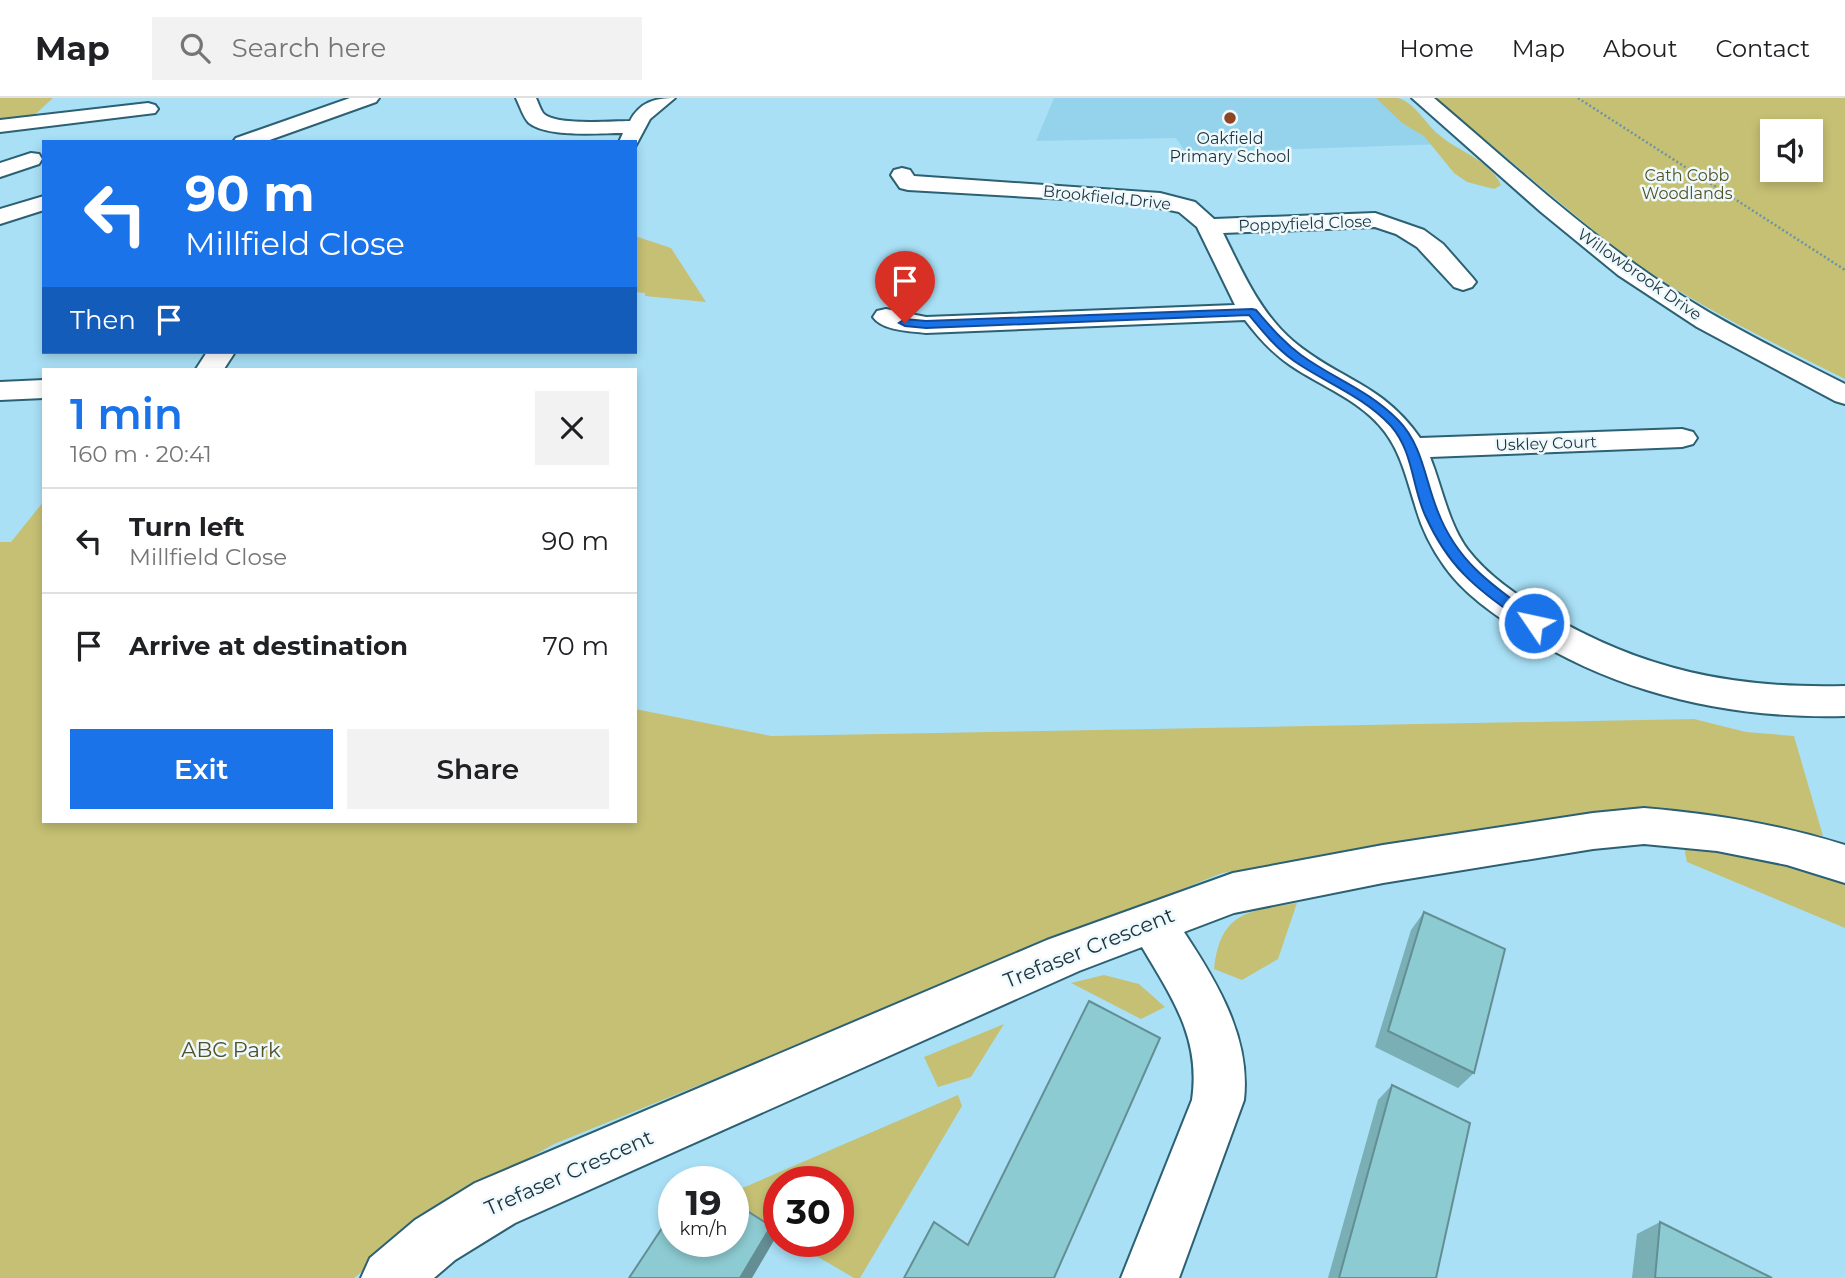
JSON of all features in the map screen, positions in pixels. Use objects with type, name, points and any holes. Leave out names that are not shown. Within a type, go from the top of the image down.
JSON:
[{"type":"street","points":[[249,140],[369,98]]},
{"type":"street","points":[[526,98],[536,118],[545,122],[633,134],[642,116],[665,98]]},
{"type":"street","name":"Willowbrook Drive","points":[[1422,98],[1580,233],[1637,276],[1698,316],[1845,396]]},
{"type":"street","points":[[0,126],[148,109]]},
{"type":"street","points":[[0,170],[31,159]]},
{"type":"street","name":"Brookfield Drive","points":[[902,175],[908,183],[949,183],[1169,202],[1186,207],[1199,215],[1208,226],[1252,312],[1275,340],[1299,359],[1376,405],[1395,424],[1411,448],[1432,514],[1455,557],[1475,580],[1497,598],[1552,635],[1620,667],[1684,688],[1746,700],[1801,704],[1845,701]]},
{"type":"street","points":[[0,217],[42,204]]},
{"type":"street","name":"Poppyfield Close","points":[[1208,226],[1375,220],[1394,224],[1429,241],[1463,282]]},
{"type":"street","points":[[886,317],[926,325],[1252,312]]},
{"type":"street","points":[[0,391],[42,389]]},
{"type":"street","name":"Uskley Court","points":[[1411,448],[1682,438]]},
{"type":"street","name":"Trefaser Crescent","points":[[390,1278],[435,1240],[495,1203],[1064,955],[1247,890],[1383,864],[1593,831],[1644,826],[1717,833],[1787,846],[1845,864]]},
{"type":"street","points":[[1150,1278],[1218,1100],[1221,1072],[1214,1036],[1191,989],[1152,922]]},
{"type":"path","points":[[1578,98],[1845,270]]},
{"type":"shaded area","name":"Oakfield Primary School","points":[[1054,98],[1392,98],[1445,144],[1186,153],[1176,138],[1036,141]]},
{"type":"green space","points":[[0,98],[53,98],[29,120],[0,123]]},
{"type":"green space","points":[[1376,98],[1404,100],[1438,134],[1489,169],[1501,185],[1494,189],[1467,182],[1454,173],[1424,136],[1402,123]]},
{"type":"green space","name":"Cath Cobb Woodlands","points":[[1435,98],[1845,98],[1845,379],[1700,304],[1618,251]]},
{"type":"green space","points":[[637,237],[671,248],[706,302],[645,296],[645,293],[637,292]]},
{"type":"green space","name":"ABC Park","points":[[42,503],[42,823],[637,823],[637,709],[771,736],[1694,719],[1746,732],[1794,736],[1823,836],[1699,814],[1625,812],[1564,816],[1222,873],[554,1144],[438,1210],[354,1278],[0,1278],[0,542],[11,542]]},
{"type":"green space","points":[[1684,847],[1725,851],[1766,860],[1845,885],[1845,928],[1687,862]]},
{"type":"green space","points":[[1297,903],[1278,959],[1242,980],[1214,969],[1217,950],[1230,925],[1251,912]]},
{"type":"green space","points":[[1104,975],[1139,984],[1165,1007],[1141,1019],[1071,983]]},
{"type":"green space","points":[[1004,1024],[971,1077],[938,1087],[924,1057]]},
{"type":"green space","points":[[958,1095],[962,1106],[860,1278],[854,1278],[818,1257],[854,1257],[854,1166],[793,1166]]},
{"type":"green space","points":[[763,1179],[763,1225],[749,1216],[749,1185]]},
{"type":"building","points":[[1424,912],[1505,949],[1474,1073],[1388,1031]]},
{"type":"building","points":[[1089,1001],[1160,1038],[1054,1278],[904,1278],[934,1222],[968,1245]]},
{"type":"building","points":[[1392,1085],[1470,1123],[1436,1278],[1339,1278]]},
{"type":"building","points":[[749,1212],[763,1221],[763,1239],[740,1278],[629,1278],[658,1234],[658,1257],[749,1257]]},
{"type":"building","points":[[1660,1222],[1772,1278],[1655,1278]]},
{"type":"place","name":"Oakfield Primary School","points":[[1230,118]]},
{"type":"route","points":[[905,323],[926,325],[1252,312],[1275,340],[1299,359],[1358,392],[1395,424],[1411,448],[1418,464],[1427,503],[1455,557],[1475,580],[1534,623]]}]
